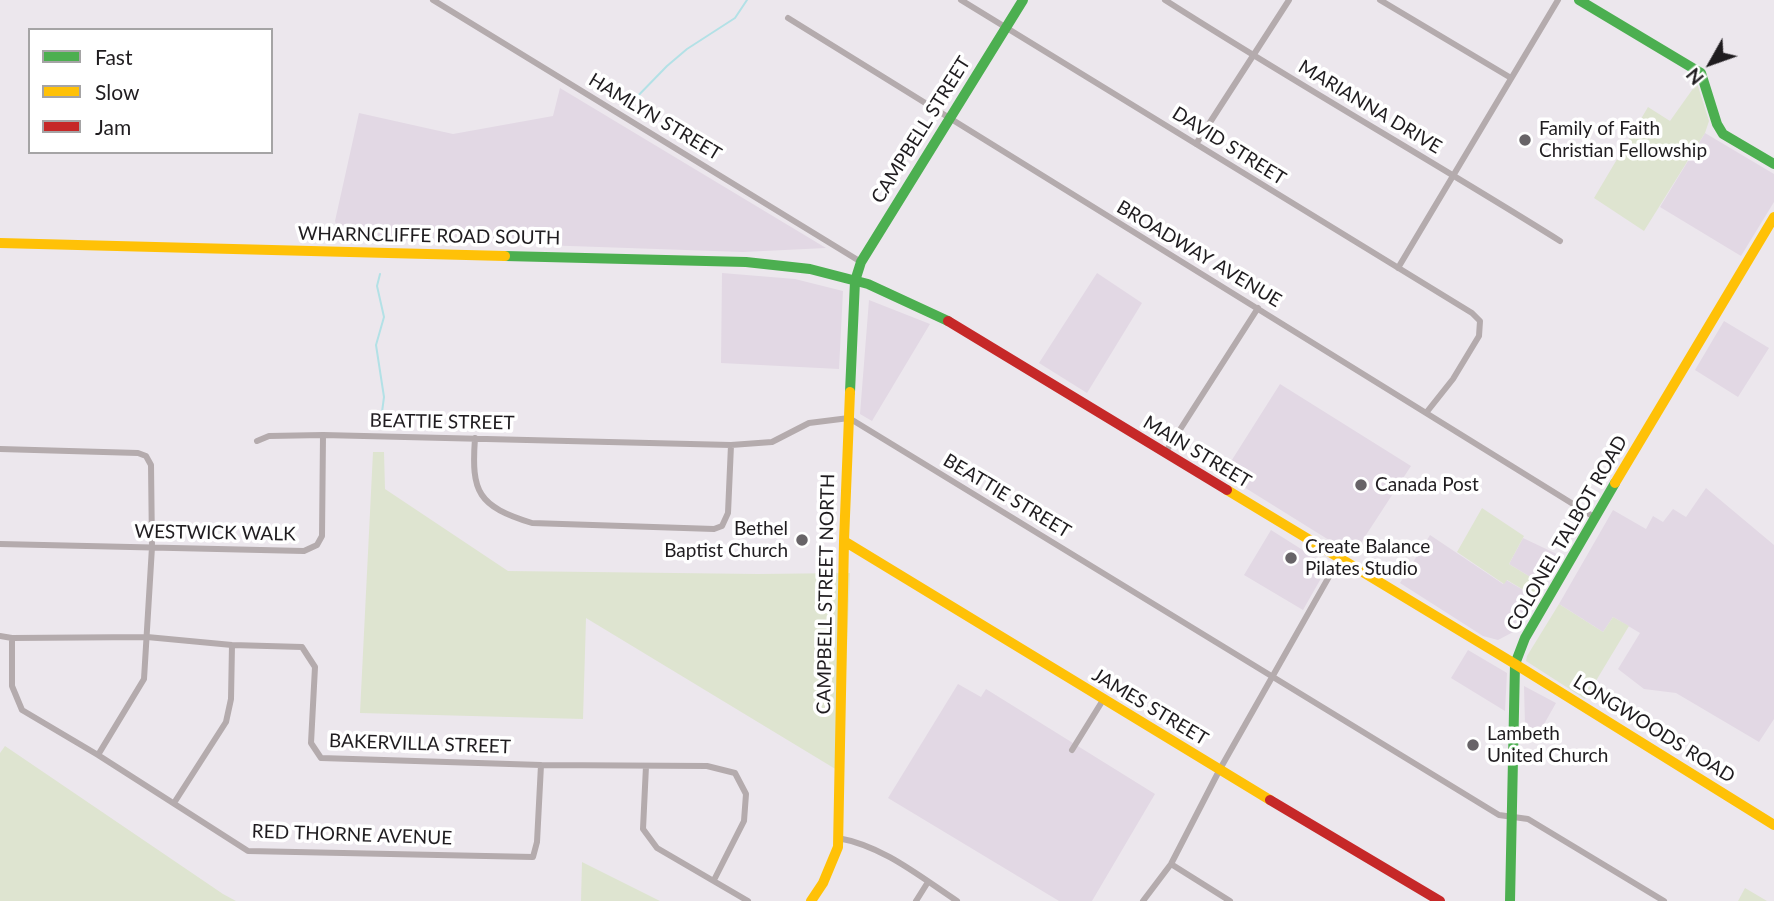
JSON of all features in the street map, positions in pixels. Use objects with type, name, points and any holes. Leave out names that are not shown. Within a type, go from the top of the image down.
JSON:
[{"type":"main road","name":"CAMPBELL STREET","points":[[855,281],[861,262],[1023,0]]},
{"type":"main road","points":[[1579,0],[1702,73],[1717,124],[1723,134],[1774,164]]},
{"type":"main road","name":"COLONEL TALBOT ROAD","points":[[1510,901],[1515,664],[1525,638],[1594,517],[1774,218]]},
{"type":"main road","name":"WHARNCLIFFE ROAD SOUTH","points":[[0,243],[746,262],[810,270],[855,281]]},
{"type":"main road","name":"CAMPBELL STREET NORTH","points":[[811,901],[823,883],[838,848],[844,541],[855,281]]},
{"type":"main road","name":"MAIN STREET","points":[[855,281],[868,284],[944,319],[1515,664]]},
{"type":"main road","name":"JAMES STREET","points":[[844,541],[1103,700],[1440,901]]},
{"type":"main road","name":"LONGWOODS ROAD","points":[[1515,664],[1774,825]]},
{"type":"street","name":"HAMLYN STREET","points":[[433,0],[861,262]]},
{"type":"street","name":"DAVID STREET","points":[[961,0],[1472,313],[1479,321],[1479,336],[1453,379],[1426,413]]},
{"type":"street","name":"MARIANNA DRIVE","points":[[1165,0],[1560,241]]},
{"type":"street","points":[[1196,144],[1289,0]]},
{"type":"street","points":[[1380,0],[1511,78]]},
{"type":"street","points":[[1398,268],[1558,0]]},
{"type":"street","name":"BROADWAY AVENUE","points":[[788,18],[947,119],[1594,517]]},
{"type":"street","points":[[1165,453],[1258,308]]},
{"type":"street","name":"BEATTIE STREET","points":[[257,441],[269,436],[323,435],[731,445],[772,442],[809,423],[849,418],[1499,815],[1528,819],[1664,901]]},
{"type":"street","name":"WESTWICK WALK","points":[[0,544],[304,551],[317,545],[321,536],[323,435]]},
{"type":"street","points":[[475,439],[473,471],[476,487],[485,501],[507,515],[531,523],[715,529],[722,526],[728,513],[731,445]]},
{"type":"street","points":[[0,449],[138,453],[146,457],[151,465],[152,547],[144,679],[98,755]]},
{"type":"street","points":[[1143,901],[1171,864],[1220,769],[1339,559]]},
{"type":"street","name":"BAKERVILLA STREET","points":[[0,636],[147,637],[232,645],[302,647],[315,667],[312,743],[321,758],[541,765],[707,766],[735,773],[746,794],[744,821],[714,880]]},
{"type":"street","name":"RED THORNE AVENUE","points":[[12,638],[12,686],[22,710],[248,851],[533,857],[537,842],[541,765]]},
{"type":"street","points":[[174,803],[226,722],[231,699],[232,645]]},
{"type":"street","points":[[1072,750],[1103,700]]},
{"type":"street","points":[[646,766],[643,829],[657,848],[748,901]]},
{"type":"street","points":[[838,838],[859,842],[878,850],[957,901]]},
{"type":"street","points":[[1171,864],[1230,901]]},
{"type":"street","points":[[916,901],[928,882]]},
{"type":"shaded area","points":[[560,88],[826,248],[743,252],[340,238],[335,221],[359,113],[453,134],[553,116]]},
{"type":"shaded area","points":[[1705,133],[1774,174],[1774,202],[1741,256],[1660,207]]},
{"type":"shaded area","points":[[722,273],[795,279],[843,291],[839,369],[721,363]]},
{"type":"shaded area","points":[[1097,273],[1142,303],[1087,393],[1039,363]]},
{"type":"shaded area","points":[[869,300],[930,324],[872,421],[860,414]]},
{"type":"shaded area","points":[[1724,321],[1769,348],[1738,397],[1695,370]]},
{"type":"shaded area","points":[[1280,384],[1411,466],[1353,555],[1223,474]]},
{"type":"shaded area","points":[[1706,488],[1774,545],[1774,719],[1759,742],[1676,693],[1644,689],[1618,669],[1640,633],[1613,617],[1603,632],[1559,604],[1613,510],[1646,529],[1653,516],[1663,522],[1673,509],[1686,517]]},
{"type":"shaded area","points":[[1271,530],[1328,566],[1303,610],[1244,575]]},
{"type":"shaded area","points":[[1430,535],[1503,584],[1506,580],[1537,598],[1515,631],[1498,640],[1483,636],[1400,583]]},
{"type":"shaded area","points":[[1523,538],[1561,556],[1545,586],[1509,564]]},
{"type":"shaded area","points":[[1468,650],[1507,673],[1505,711],[1451,678]]},
{"type":"shaded area","points":[[958,684],[981,697],[986,689],[1155,794],[1092,901],[1059,901],[888,798]]},
{"type":"shaded area","points":[[1524,686],[1556,703],[1539,733],[1525,725]]},
{"type":"green space","points":[[1697,83],[1709,121],[1705,133],[1644,231],[1594,198],[1648,107],[1670,121]]},
{"type":"green space","points":[[373,452],[384,452],[385,489],[508,571],[850,573],[842,773],[586,618],[583,719],[360,713]]},
{"type":"green space","points":[[1482,508],[1524,536],[1509,564],[1545,586],[1537,598],[1507,580],[1504,584],[1457,552]]},
{"type":"green space","points":[[1559,604],[1603,632],[1613,617],[1629,626],[1585,699],[1526,661]]},
{"type":"green space","points":[[5,746],[236,901],[0,901],[0,753]]},
{"type":"green space","points":[[582,862],[660,901],[581,901]]},
{"type":"green space","points":[[1745,888],[1767,901],[1738,901]]},
{"type":"waterway","points":[[608,96],[628,106],[687,49],[735,18],[747,0]]},
{"type":"waterway","points":[[377,421],[382,412],[384,397],[376,345],[384,317],[377,286],[380,274]]},
{"type":"traffic: fast","points":[[850,392],[855,281],[861,262],[1023,0]]},
{"type":"traffic: fast","points":[[1579,0],[1701,73],[1717,124],[1723,134],[1774,164]]},
{"type":"traffic: fast","points":[[505,256],[746,262],[810,269],[868,284],[948,321]]},
{"type":"traffic: fast","points":[[1510,901],[1515,664],[1525,638],[1615,483]]},
{"type":"traffic: slow","points":[[1615,483],[1774,217]]},
{"type":"traffic: slow","points":[[0,243],[505,256]]},
{"type":"traffic: slow","points":[[811,901],[823,883],[838,847],[850,392]]},
{"type":"traffic: slow","points":[[1227,490],[1774,825]]},
{"type":"traffic: slow","points":[[844,541],[1270,800]]},
{"type":"traffic: jam","points":[[948,321],[1227,490]]},
{"type":"traffic: jam","points":[[1270,800],[1440,901]]},
{"type":"place","name":"Family of Faith Christian Fellowship","points":[[1525,140]]},
{"type":"place","name":"Canada Post","points":[[1361,485]]},
{"type":"place","name":"Bethel Baptist Church","points":[[802,540]]},
{"type":"place","name":"Create Balance Pilates Studio","points":[[1291,558]]},
{"type":"place","name":"Lambeth United Church","points":[[1473,745]]}]
